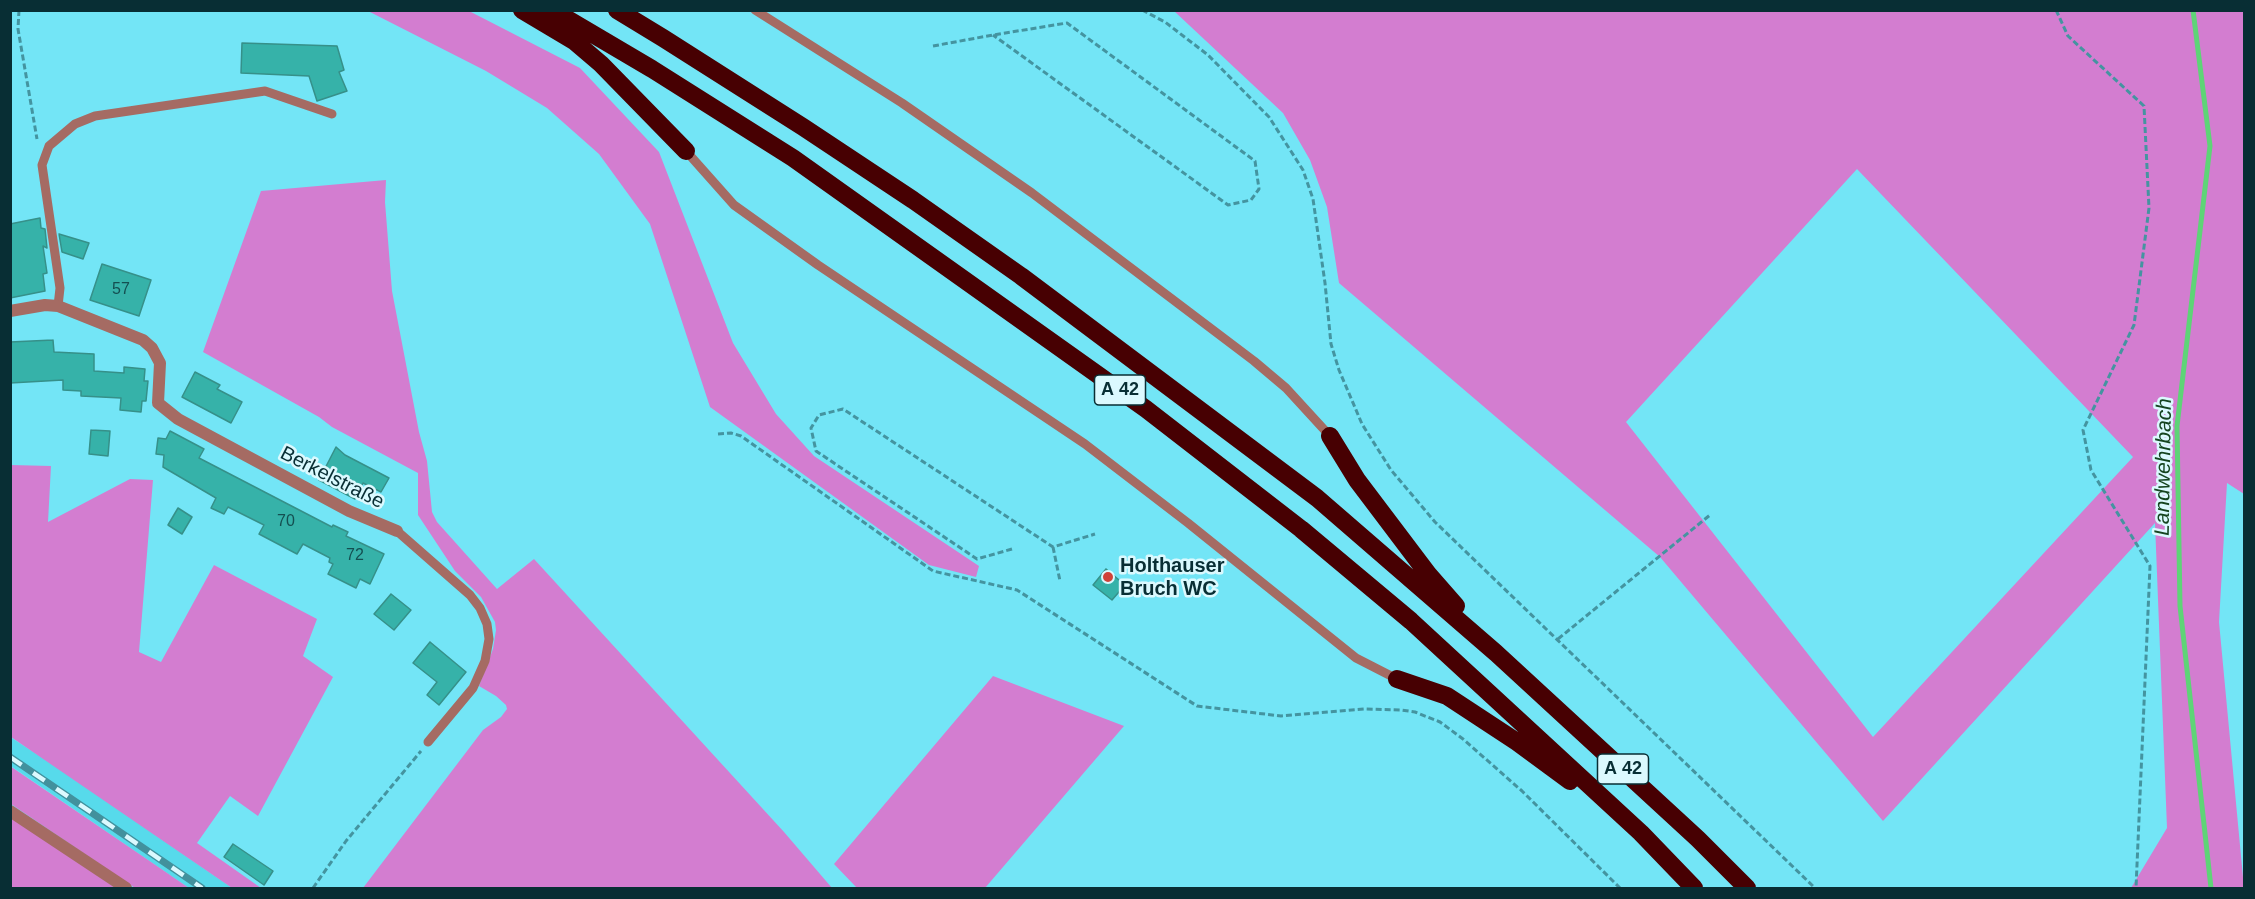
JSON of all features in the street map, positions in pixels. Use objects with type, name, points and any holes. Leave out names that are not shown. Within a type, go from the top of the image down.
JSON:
[{"type":"highway","points":[[522,10],[574,41],[601,64],[686,151]]},
{"type":"highway","name":"A 42","points":[[552,10],[652,69],[793,159],[1146,409],[1301,529],[1411,621],[1641,833],[1694,888]]},
{"type":"highway","name":"A 42","points":[[616,10],[803,127],[913,200],[1021,276],[1317,498],[1496,653],[1698,838],[1748,888]]},
{"type":"highway","points":[[1330,436],[1358,480],[1428,574],[1496,653]]},
{"type":"highway","points":[[1397,679],[1448,696],[1475,713],[1641,833]]},
{"type":"street","name":"Berkelstraße","points":[[10,311],[45,305],[58,306],[143,340],[152,348],[160,363],[158,403],[178,418],[349,511],[397,531]]},
{"type":"street","points":[[10,811],[126,888]]},
{"type":"lane","points":[[755,10],[902,103],[1032,193],[1254,361],[1286,388],[1330,436]]},
{"type":"lane","points":[[58,306],[60,288],[42,165],[49,146],[75,124],[95,116],[265,91],[332,114]]},
{"type":"lane","points":[[686,151],[734,205],[818,265],[1086,444],[1356,658],[1397,679]]},
{"type":"lane","name":"Berkelstraße","points":[[397,531],[470,595],[480,608],[487,624],[489,639],[485,661],[472,688],[428,742]]},
{"type":"path","points":[[19,10],[18,29],[38,145],[43,158]]},
{"type":"path","points":[[1142,10],[1165,22],[1208,55],[1269,117],[1303,170],[1313,199],[1331,344],[1339,370],[1362,423],[1391,470],[1435,522],[1815,888]]},
{"type":"path","points":[[2056,10],[2068,36],[2144,106],[2149,208],[2134,325],[2083,430],[2091,470],[2150,566],[2136,888]]},
{"type":"path","points":[[933,46],[993,35],[1067,23],[1255,161],[1259,189],[1251,200],[1228,205],[993,35]]},
{"type":"path","points":[[1012,549],[977,559],[816,451],[811,428],[819,415],[843,409],[1053,546],[1060,581]]},
{"type":"path","points":[[718,434],[731,433],[741,436],[933,571],[1017,590],[1197,706],[1281,716],[1365,709],[1401,710],[1415,711],[1440,722],[1463,739],[1522,791],[1620,888]]},
{"type":"path","points":[[1558,639],[1710,515]]},
{"type":"path","points":[[1053,546],[1095,534]]},
{"type":"path","points":[[313,888],[346,841],[428,742]]},
{"type":"shaded area","points":[[368,11],[469,11],[580,68],[659,152],[733,343],[776,414],[814,456],[979,566],[976,577],[929,565],[710,407],[650,224],[599,154],[547,108],[486,71]]},
{"type":"shaded area","points":[[1174,11],[2244,11],[2244,494],[2227,483],[2219,622],[2244,888],[2131,888],[2167,828],[2155,523],[1883,821],[1660,557],[1339,283],[1327,207],[1310,160],[1283,113]],"holes":[[[1857,169],[2133,457],[1873,737],[1626,422]]]},
{"type":"shaded area","points":[[386,180],[385,202],[392,291],[419,432],[427,461],[432,512],[437,522],[497,589],[534,559],[784,832],[832,888],[363,888],[483,730],[501,717],[507,709],[506,705],[496,696],[479,686],[493,649],[495,622],[481,597],[455,571],[418,515],[418,473],[332,427],[319,417],[203,352],[261,191]]},
{"type":"shaded area","points":[[11,465],[51,466],[48,522],[130,479],[153,480],[139,652],[161,662],[214,565],[317,619],[303,656],[333,677],[258,816],[230,796],[197,843],[261,888],[232,888],[11,737]]},
{"type":"shaded area","points":[[993,676],[1124,726],[985,888],[857,888],[834,864]]},
{"type":"shaded area","points":[[10,737],[232,888],[189,888],[11,766]]},
{"type":"shaded area","points":[[10,766],[189,888],[135,888],[11,804]]},
{"type":"shaded area","points":[[10,816],[116,888],[11,888]]},
{"type":"building","points":[[242,43],[337,46],[344,70],[339,72],[347,91],[317,101],[309,76],[241,73]]},
{"type":"building","points":[[40,218],[41,228],[45,229],[47,248],[43,246],[47,273],[43,274],[45,291],[10,298],[10,224]]},
{"type":"building","points":[[59,234],[89,243],[83,259],[62,252]]},
{"type":"building","points":[[102,264],[151,280],[139,316],[90,300]]},
{"type":"building","points":[[53,340],[54,352],[94,354],[94,371],[124,373],[124,367],[145,369],[144,381],[148,381],[146,401],[142,401],[141,412],[120,410],[121,398],[81,396],[81,391],[63,390],[63,380],[10,383],[10,342]]},
{"type":"building","points":[[195,372],[220,385],[217,389],[242,402],[231,423],[182,397]]},
{"type":"building","points":[[91,430],[110,431],[108,456],[89,454]]},
{"type":"building","points":[[170,431],[204,449],[199,458],[332,527],[333,525],[348,532],[346,536],[384,554],[370,584],[360,579],[356,588],[328,574],[333,564],[329,562],[330,558],[303,544],[297,554],[259,534],[264,525],[228,507],[224,514],[211,508],[216,498],[163,467],[164,455],[156,454],[158,438],[166,439]]},
{"type":"building","points":[[336,447],[345,455],[389,478],[381,492],[363,483],[355,499],[319,480]]},
{"type":"building","points":[[178,508],[192,517],[182,534],[168,525]]},
{"type":"building","name":"Holthauser Bruch WC","points":[[1106,569],[1125,585],[1112,600],[1093,585]]},
{"type":"building","points":[[391,594],[411,610],[394,630],[374,614]]},
{"type":"building","points":[[430,642],[466,672],[439,705],[427,695],[437,682],[413,663]]},
{"type":"building","points":[[233,844],[273,871],[264,885],[224,857]]},
{"type":"waterway","name":"Landwehrbach","points":[[2193,10],[2210,146],[2177,426],[2180,606],[2211,888]]},
{"type":"railway","points":[[10,757],[202,888]]},
{"type":"place","name":"Holthauser Bruch WC","points":[[1108,577]]}]
